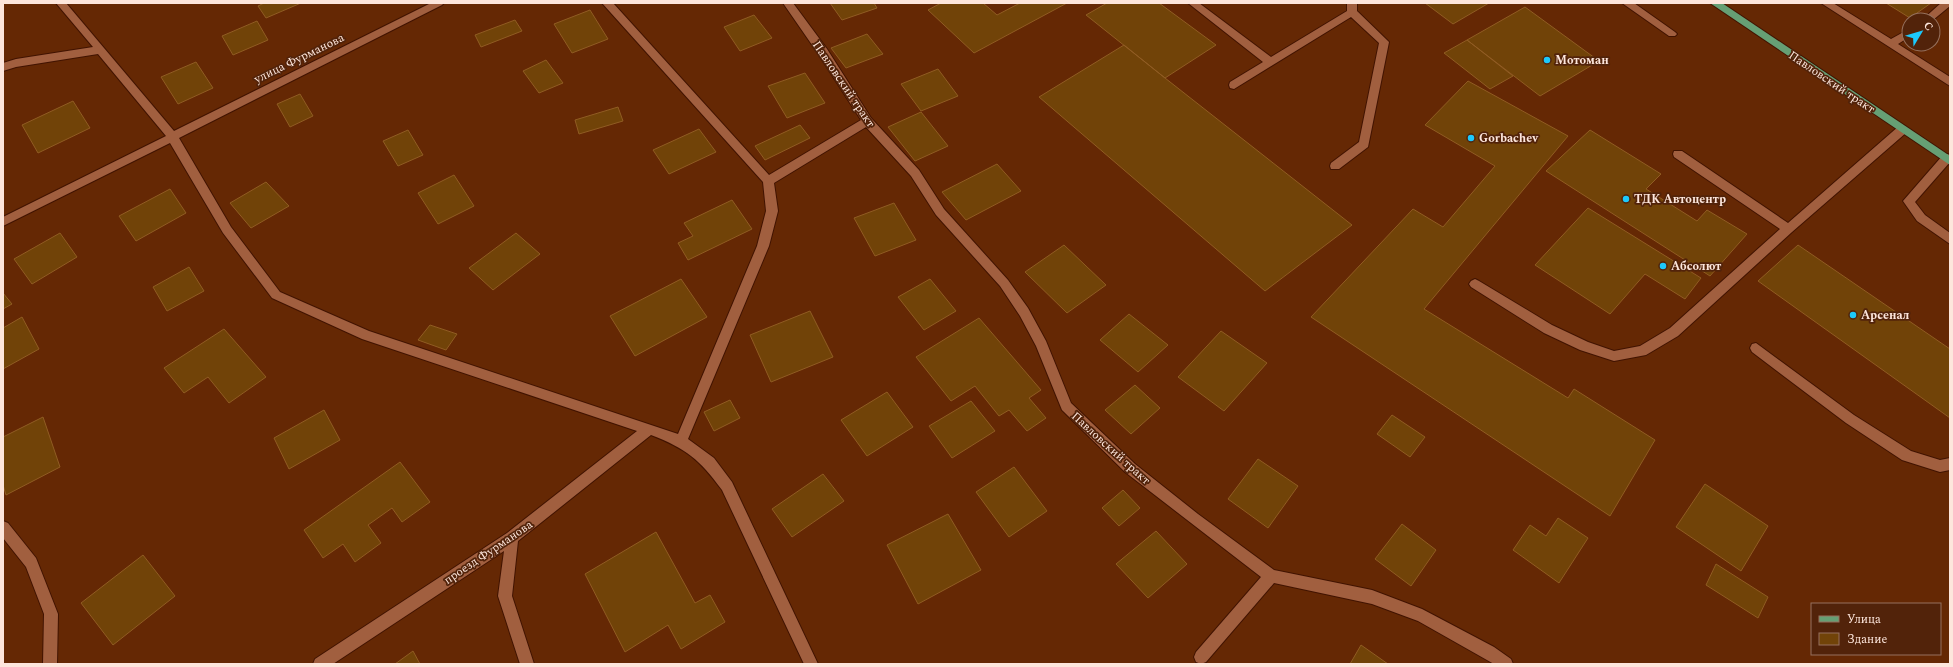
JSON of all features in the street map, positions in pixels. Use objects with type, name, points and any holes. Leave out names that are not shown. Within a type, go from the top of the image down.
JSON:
[{"type":"main road","name":"Павловский тракт","points":[[1715,3],[1948,159]]},
{"type":"street","points":[[61,3],[172,136],[227,230],[276,295],[366,335],[681,441],[709,462],[727,486],[811,664]]},
{"type":"street","name":"улица Фурманова","points":[[3,222],[439,3]]},
{"type":"street","points":[[607,3],[768,181],[772,211],[763,246],[681,441]]},
{"type":"street","name":"Павловский тракт","points":[[788,3],[823,52],[867,121],[915,173],[940,212],[1004,283],[1024,312],[1042,345],[1066,406],[1130,468],[1193,518],[1271,576],[1372,596],[1422,616],[1489,652],[1506,664]]},
{"type":"street","points":[[1193,3],[1270,62]]},
{"type":"street","points":[[1627,3],[1672,34]]},
{"type":"street","points":[[1826,3],[1950,82]]},
{"type":"street","points":[[1936,12],[1947,3]]},
{"type":"street","points":[[1234,85],[1352,8],[1384,42],[1364,144],[1335,166]]},
{"type":"street","points":[[1891,44],[1901,37]]},
{"type":"street","points":[[3,67],[16,63],[99,50]]},
{"type":"street","points":[[768,181],[867,121]]},
{"type":"street","points":[[1476,284],[1548,329],[1584,346],[1614,356],[1642,351],[1674,332],[1788,229],[1903,130]]},
{"type":"street","points":[[1678,154],[1788,229]]},
{"type":"street","points":[[1948,159],[1909,201],[1913,211],[1917,215],[1950,239]]},
{"type":"street","points":[[1756,348],[1850,419],[1907,456],[1940,466],[1950,464]]},
{"type":"street","name":"проезд Фурманова","points":[[320,664],[512,538],[649,429]]},
{"type":"street","points":[[3,527],[30,563],[51,614],[50,664]]},
{"type":"street","points":[[512,538],[505,596],[527,664]]},
{"type":"street","points":[[1202,657],[1271,576]]},
{"type":"building","points":[[264,3],[301,3],[266,18],[258,6]]},
{"type":"building","points":[[830,3],[874,3],[877,8],[842,20]]},
{"type":"building","points":[[941,3],[983,3],[997,15],[1020,3],[1067,3],[974,53],[928,10]]},
{"type":"building","points":[[1107,3],[1159,3],[1216,45],[1165,78],[1086,15]]},
{"type":"building","points":[[1425,3],[1489,3],[1453,24]]},
{"type":"building","points":[[1886,3],[1931,3],[1918,12],[1901,12]]},
{"type":"building","points":[[1525,7],[1599,61],[1540,96],[1467,40]]},
{"type":"building","points":[[590,10],[608,39],[572,53],[554,24]]},
{"type":"building","points":[[754,15],[772,38],[740,51],[724,27]]},
{"type":"building","points":[[515,20],[522,31],[481,47],[475,35]]},
{"type":"building","points":[[257,21],[268,40],[233,55],[222,36]]},
{"type":"building","points":[[867,34],[883,54],[846,68],[831,48]]},
{"type":"building","points":[[1467,40],[1513,76],[1490,89],[1444,53]]},
{"type":"building","points":[[1124,45],[1352,225],[1265,291],[1039,97]]},
{"type":"building","points":[[546,60],[563,83],[539,93],[523,71]]},
{"type":"building","points":[[196,62],[213,88],[178,104],[161,77]]},
{"type":"building","points":[[938,69],[958,96],[921,111],[901,84]]},
{"type":"building","points":[[805,73],[825,103],[787,118],[768,86]]},
{"type":"building","points":[[1468,81],[1568,136],[1424,309],[1568,398],[1574,389],[1655,440],[1610,516],[1311,317],[1413,209],[1443,227],[1495,166],[1425,125]]},
{"type":"building","points":[[300,94],[313,116],[290,127],[277,104]]},
{"type":"building","points":[[73,101],[90,128],[38,153],[22,125]]},
{"type":"building","points":[[618,107],[623,121],[579,134],[575,120]]},
{"type":"building","points":[[921,112],[948,146],[915,161],[888,127]]},
{"type":"building","points":[[800,125],[810,138],[765,160],[755,146]]},
{"type":"building","points":[[699,129],[716,152],[669,174],[653,150]]},
{"type":"building","points":[[408,130],[423,155],[398,166],[383,141]]},
{"type":"building","name":"ТДК Автоцентр","points":[[1590,130],[1661,174],[1646,189],[1697,221],[1707,210],[1747,234],[1710,276],[1546,171]]},
{"type":"building","points":[[997,164],[1021,191],[966,220],[942,192]]},
{"type":"building","points":[[454,175],[474,206],[438,224],[418,193]]},
{"type":"building","points":[[266,182],[289,206],[251,228],[230,203]]},
{"type":"building","points":[[170,189],[186,213],[136,241],[119,216]]},
{"type":"building","points":[[732,200],[752,229],[688,260],[678,243],[693,236],[684,223]]},
{"type":"building","points":[[894,203],[916,240],[875,256],[854,218]]},
{"type":"building","points":[[1588,208],[1701,278],[1685,299],[1645,274],[1610,314],[1535,265]]},
{"type":"building","points":[[60,233],[77,257],[32,284],[14,259]]},
{"type":"building","points":[[516,233],[540,254],[493,290],[469,268]]},
{"type":"building","points":[[1064,245],[1106,285],[1067,313],[1025,272]]},
{"type":"building","name":"Арсенал","points":[[1798,245],[1950,349],[1950,418],[1758,281]]},
{"type":"building","points":[[189,267],[204,291],[167,311],[153,287]]},
{"type":"building","points":[[681,279],[707,317],[635,356],[610,316]]},
{"type":"building","points":[[930,279],[956,311],[924,330],[898,297]]},
{"type":"building","points":[[3,293],[12,304],[3,309]]},
{"type":"building","points":[[810,311],[833,357],[771,382],[750,335]]},
{"type":"building","points":[[1129,314],[1168,345],[1138,372],[1100,340]]},
{"type":"building","points":[[22,317],[39,349],[3,369],[3,328]]},
{"type":"building","points":[[979,318],[1041,390],[1029,398],[1046,418],[1027,431],[1009,410],[999,416],[975,386],[951,401],[916,357]]},
{"type":"building","points":[[430,325],[457,334],[446,350],[418,340]]},
{"type":"building","points":[[224,329],[266,377],[229,403],[208,377],[184,393],[164,368]]},
{"type":"building","points":[[1221,331],[1267,363],[1224,411],[1178,377]]},
{"type":"building","points":[[1135,385],[1160,408],[1131,434],[1105,410]]},
{"type":"building","points":[[887,392],[913,427],[867,456],[841,420]]},
{"type":"building","points":[[730,400],[740,418],[714,431],[704,412]]},
{"type":"building","points":[[971,401],[995,431],[952,458],[929,426]]},
{"type":"building","points":[[324,410],[340,440],[289,469],[274,438]]},
{"type":"building","points":[[1392,415],[1425,437],[1410,457],[1377,434]]},
{"type":"building","points":[[43,417],[60,467],[6,495],[3,485],[3,437]]},
{"type":"building","points":[[1258,459],[1298,486],[1268,528],[1228,499]]},
{"type":"building","points":[[400,462],[430,502],[402,522],[392,508],[368,525],[381,543],[355,562],[343,544],[323,558],[304,530]]},
{"type":"building","points":[[1014,467],[1047,511],[1009,537],[976,492]]},
{"type":"building","points":[[823,474],[844,501],[792,537],[772,509]]},
{"type":"building","points":[[1705,484],[1768,526],[1741,571],[1676,527]]},
{"type":"building","points":[[1123,490],[1140,508],[1119,526],[1102,508]]},
{"type":"building","points":[[948,514],[981,570],[918,604],[887,545]]},
{"type":"building","points":[[1558,518],[1588,538],[1559,583],[1513,550],[1530,525],[1546,536]]},
{"type":"building","points":[[1402,524],[1436,550],[1411,586],[1375,559]]},
{"type":"building","points":[[1156,531],[1187,564],[1148,598],[1116,564]]},
{"type":"building","points":[[656,532],[695,603],[710,595],[725,622],[681,649],[668,625],[625,652],[585,574]]},
{"type":"building","points":[[143,555],[175,596],[113,645],[81,603]]},
{"type":"building","points":[[1716,564],[1768,597],[1758,618],[1706,585]]},
{"type":"building","points":[[1361,645],[1388,664],[1350,664]]},
{"type":"building","points":[[413,651],[420,664],[395,664]]},
{"type":"place","name":"Мотоман","points":[[1547,60]]},
{"type":"place","name":"Gorbachev","points":[[1471,138]]},
{"type":"place","name":"ТДК Автоцентр","points":[[1626,199]]},
{"type":"place","name":"Абсолют","points":[[1663,266]]},
{"type":"place","name":"Арсенал","points":[[1853,315]]}]
